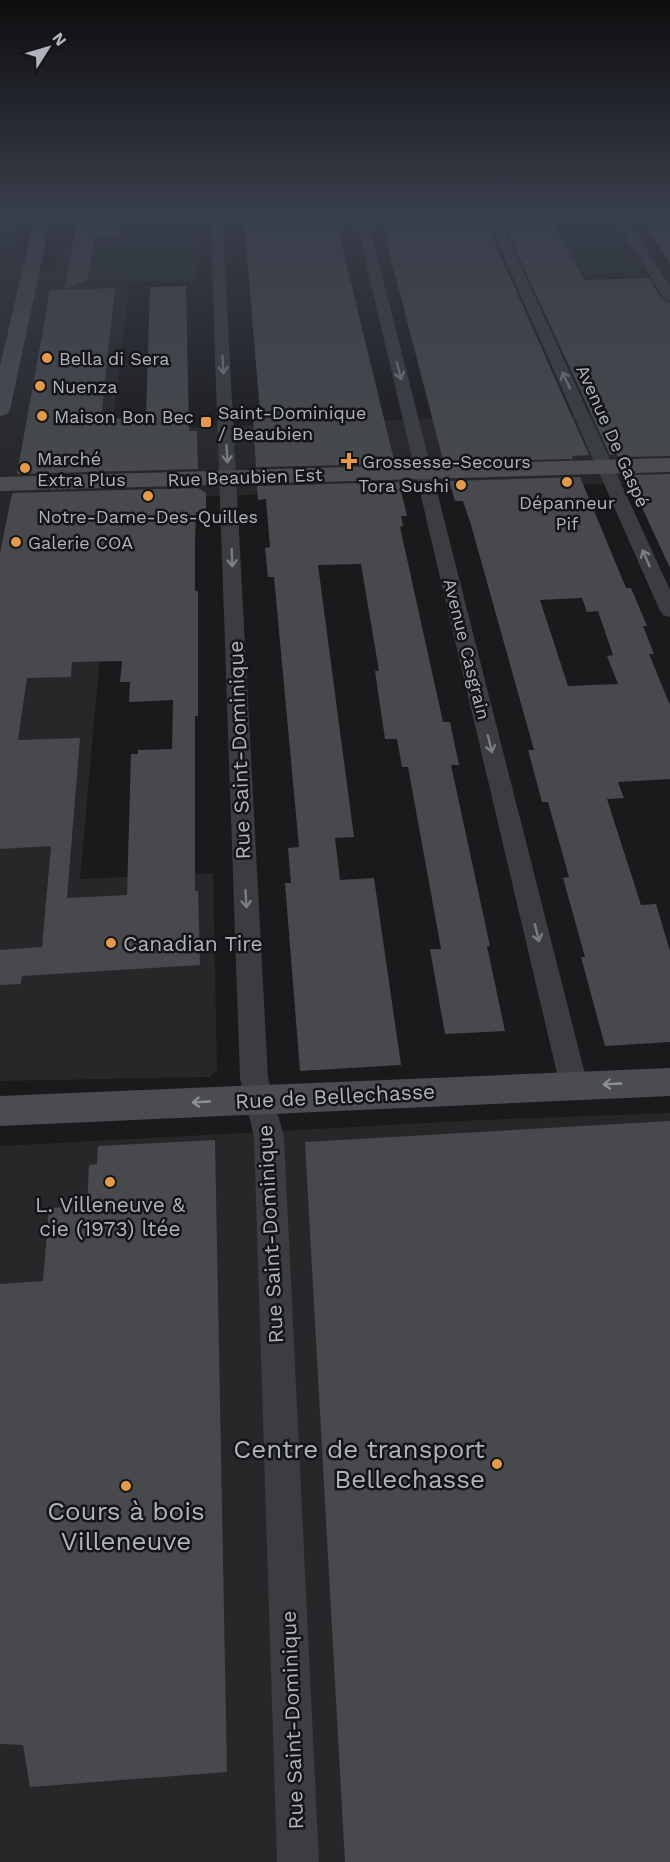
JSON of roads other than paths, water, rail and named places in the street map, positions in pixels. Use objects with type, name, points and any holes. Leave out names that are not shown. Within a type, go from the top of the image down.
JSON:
[{"type":"street","points":[[0,410],[2,388],[23,299]]},
{"type":"street","name":"Rue Saint-Dominique","points":[[220,299],[254,1078],[269,1137],[298,1862]]},
{"type":"street","name":"Avenue Casgrain","points":[[381,299],[574,1086]]},
{"type":"street","name":"Avenue De Gaspé","points":[[530,299],[670,611]]},
{"type":"street","name":"Rue Beaubien Est","points":[[0,484],[670,465]]},
{"type":"street","name":"Rue de Bellechasse","points":[[0,1111],[261,1107],[574,1086],[670,1082]]},
{"type":"place","name":"Bella di Sera","points":[[47,358]]},
{"type":"place","name":"Nuenza","points":[[40,386]]},
{"type":"place","name":"Maison Bon Bec","points":[[42,416]]},
{"type":"place","name":"Saint-Dominique / Beaubien","points":[[206,422]]},
{"type":"place","name":"Grossesse-Secours","points":[[349,461]]},
{"type":"place","name":"Marché Extra Plus","points":[[25,468]]},
{"type":"place","name":"Dépanneur Pif","points":[[567,482]]},
{"type":"place","name":"Tora Sushi","points":[[461,485]]},
{"type":"place","name":"Notre-Dame-Des-Quilles","points":[[148,496]]},
{"type":"place","name":"Galerie COA","points":[[16,542]]},
{"type":"place","name":"Canadian Tire","points":[[111,943]]},
{"type":"place","name":"L. Villeneuve & cie (1973) ltée","points":[[110,1182]]},
{"type":"place","name":"Centre de transport Bellechasse","points":[[497,1464]]},
{"type":"place","name":"Cours à bois Villeneuve","points":[[126,1486]]}]
